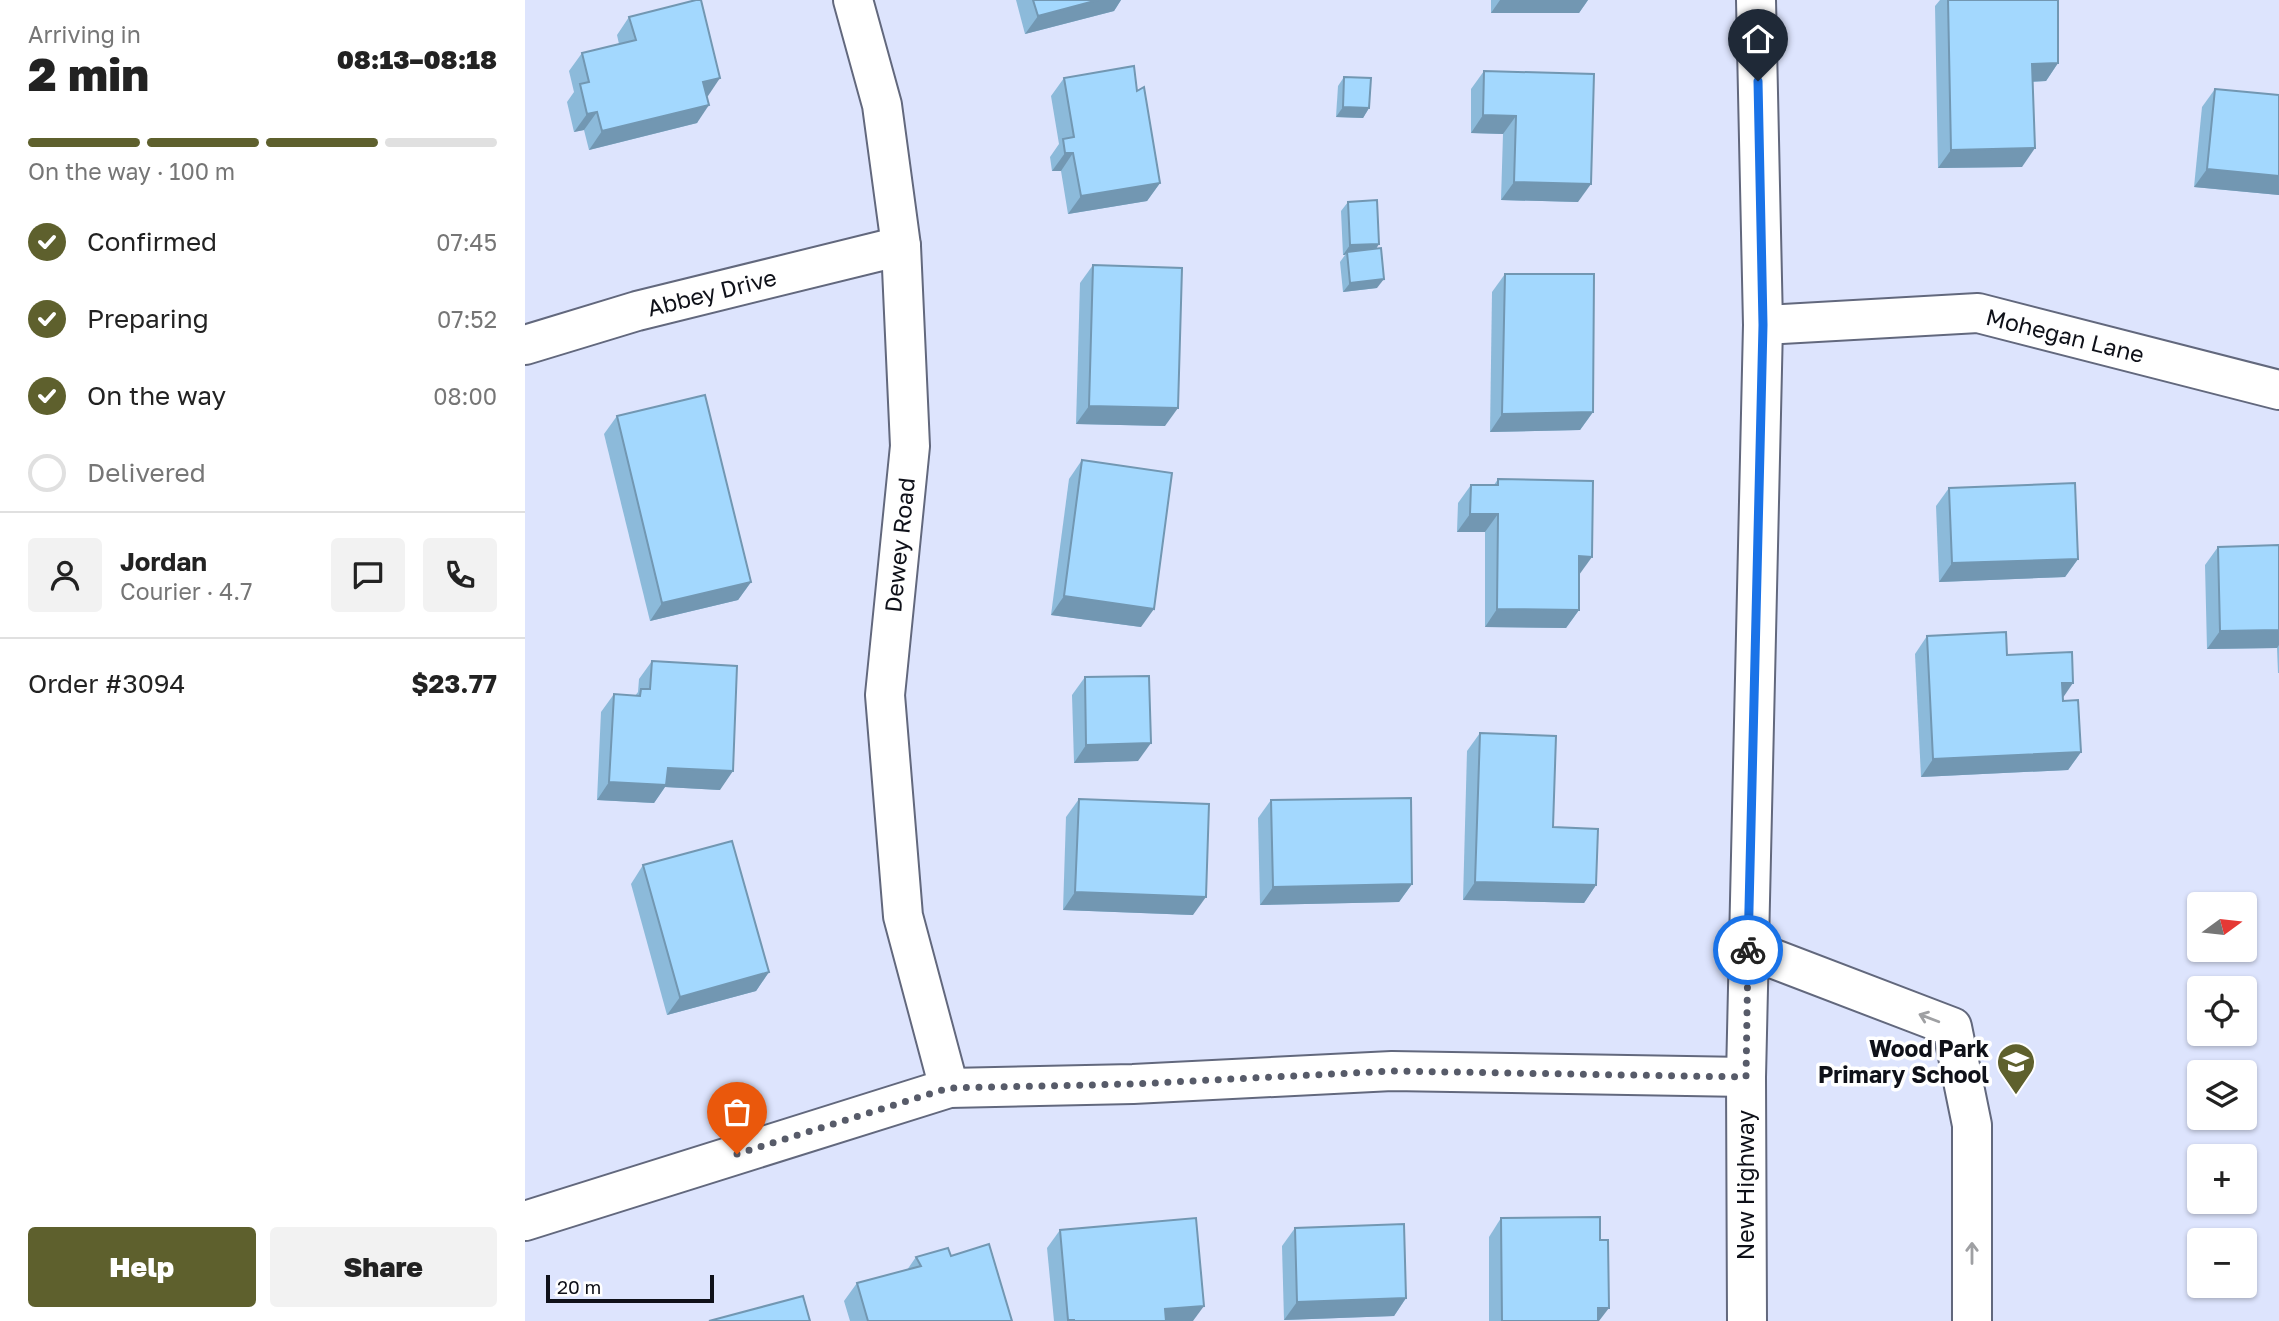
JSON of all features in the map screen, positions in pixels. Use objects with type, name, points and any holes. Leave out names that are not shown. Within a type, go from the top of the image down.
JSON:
[{"type":"street","name":"Dewey Road","points":[[853,0],[882,105],[901,246],[910,446],[885,695],[903,916],[949,1088]]},
{"type":"street","name":"New Highway","points":[[1747,1321],[1748,949],[1763,325],[1756,0]]},
{"type":"street","name":"Abbey Drive","points":[[525,345],[637,311],[901,246]]},
{"type":"street","name":"Mohegan Lane","points":[[1763,325],[1978,313],[2279,390]]},
{"type":"street","points":[[1748,949],[1952,1027],[1972,1125],[1972,1321]]},
{"type":"street","points":[[525,1222],[949,1088],[1133,1084],[1392,1071],[1746,1077]]},
{"type":"building","points":[[701,0],[720,78],[703,82],[709,105],[602,131],[597,112],[587,114],[580,84],[589,82],[582,53],[636,40],[629,17]]},
{"type":"building","points":[[1033,0],[1098,0],[1038,16]]},
{"type":"building","points":[[1948,0],[2058,0],[2058,63],[2032,64],[2035,148],[1951,150]]},
{"type":"building","points":[[1134,66],[1137,91],[1144,87],[1160,183],[1081,196],[1073,153],[1065,153],[1063,139],[1074,137],[1064,78]]},
{"type":"building","points":[[1484,71],[1594,74],[1591,184],[1514,182],[1516,116],[1483,115]]},
{"type":"building","points":[[1344,77],[1371,78],[1369,108],[1343,107]]},
{"type":"building","points":[[2215,89],[2279,95],[2279,176],[2207,169]]},
{"type":"building","points":[[1377,200],[1379,244],[1350,245],[1348,202]]},
{"type":"building","points":[[1381,248],[1384,279],[1350,283],[1347,252]]},
{"type":"building","points":[[1093,265],[1182,268],[1178,408],[1089,406]]},
{"type":"building","points":[[1505,274],[1594,274],[1593,412],[1502,414]]},
{"type":"building","points":[[705,395],[751,582],[662,603],[617,416]]},
{"type":"building","points":[[1082,460],[1172,473],[1154,609],[1064,596]]},
{"type":"building","points":[[1498,479],[1593,481],[1592,557],[1579,556],[1579,610],[1497,609],[1498,514],[1470,514],[1471,485],[1498,485]]},
{"type":"building","points":[[2075,483],[2078,559],[1952,563],[1949,488]]},
{"type":"building","points":[[2279,545],[2279,630],[2220,631],[2218,547]]},
{"type":"building","points":[[2006,632],[2007,655],[2072,652],[2073,683],[2062,683],[2063,701],[2078,700],[2081,752],[1933,759],[1927,636]]},
{"type":"building","points":[[652,661],[737,666],[733,771],[668,768],[666,785],[609,782],[614,694],[640,696],[641,689],[650,689]]},
{"type":"building","points":[[1149,676],[1151,743],[1086,745],[1085,677]]},
{"type":"building","points":[[1480,733],[1556,736],[1553,827],[1598,829],[1596,885],[1475,882]]},
{"type":"building","points":[[1411,798],[1412,884],[1273,887],[1271,800]]},
{"type":"building","points":[[1079,799],[1209,804],[1206,897],[1075,892]]},
{"type":"building","points":[[732,841],[769,972],[680,997],[643,865]]},
{"type":"building","points":[[1600,1217],[1600,1240],[1608,1240],[1609,1308],[1598,1308],[1598,1321],[1502,1321],[1501,1218]]},
{"type":"building","points":[[1196,1218],[1204,1306],[1165,1309],[1166,1321],[1068,1320],[1060,1230]]},
{"type":"building","points":[[1404,1224],[1406,1298],[1297,1302],[1295,1228]]},
{"type":"building","points":[[989,1244],[1012,1321],[868,1321],[857,1283],[921,1266],[916,1257],[948,1248],[951,1256]]},
{"type":"building","points":[[803,1296],[810,1321],[709,1321]]},
{"type":"way so far","points":[[737,1154],[949,1088],[1133,1084],[1392,1071],[1746,1077],[1748,950]]},
{"type":"place","name":"Wood Park Primary School","points":[[2016,1096]]},
{"type":"route","points":[[1748,950],[1763,325],[1758,81]]}]
